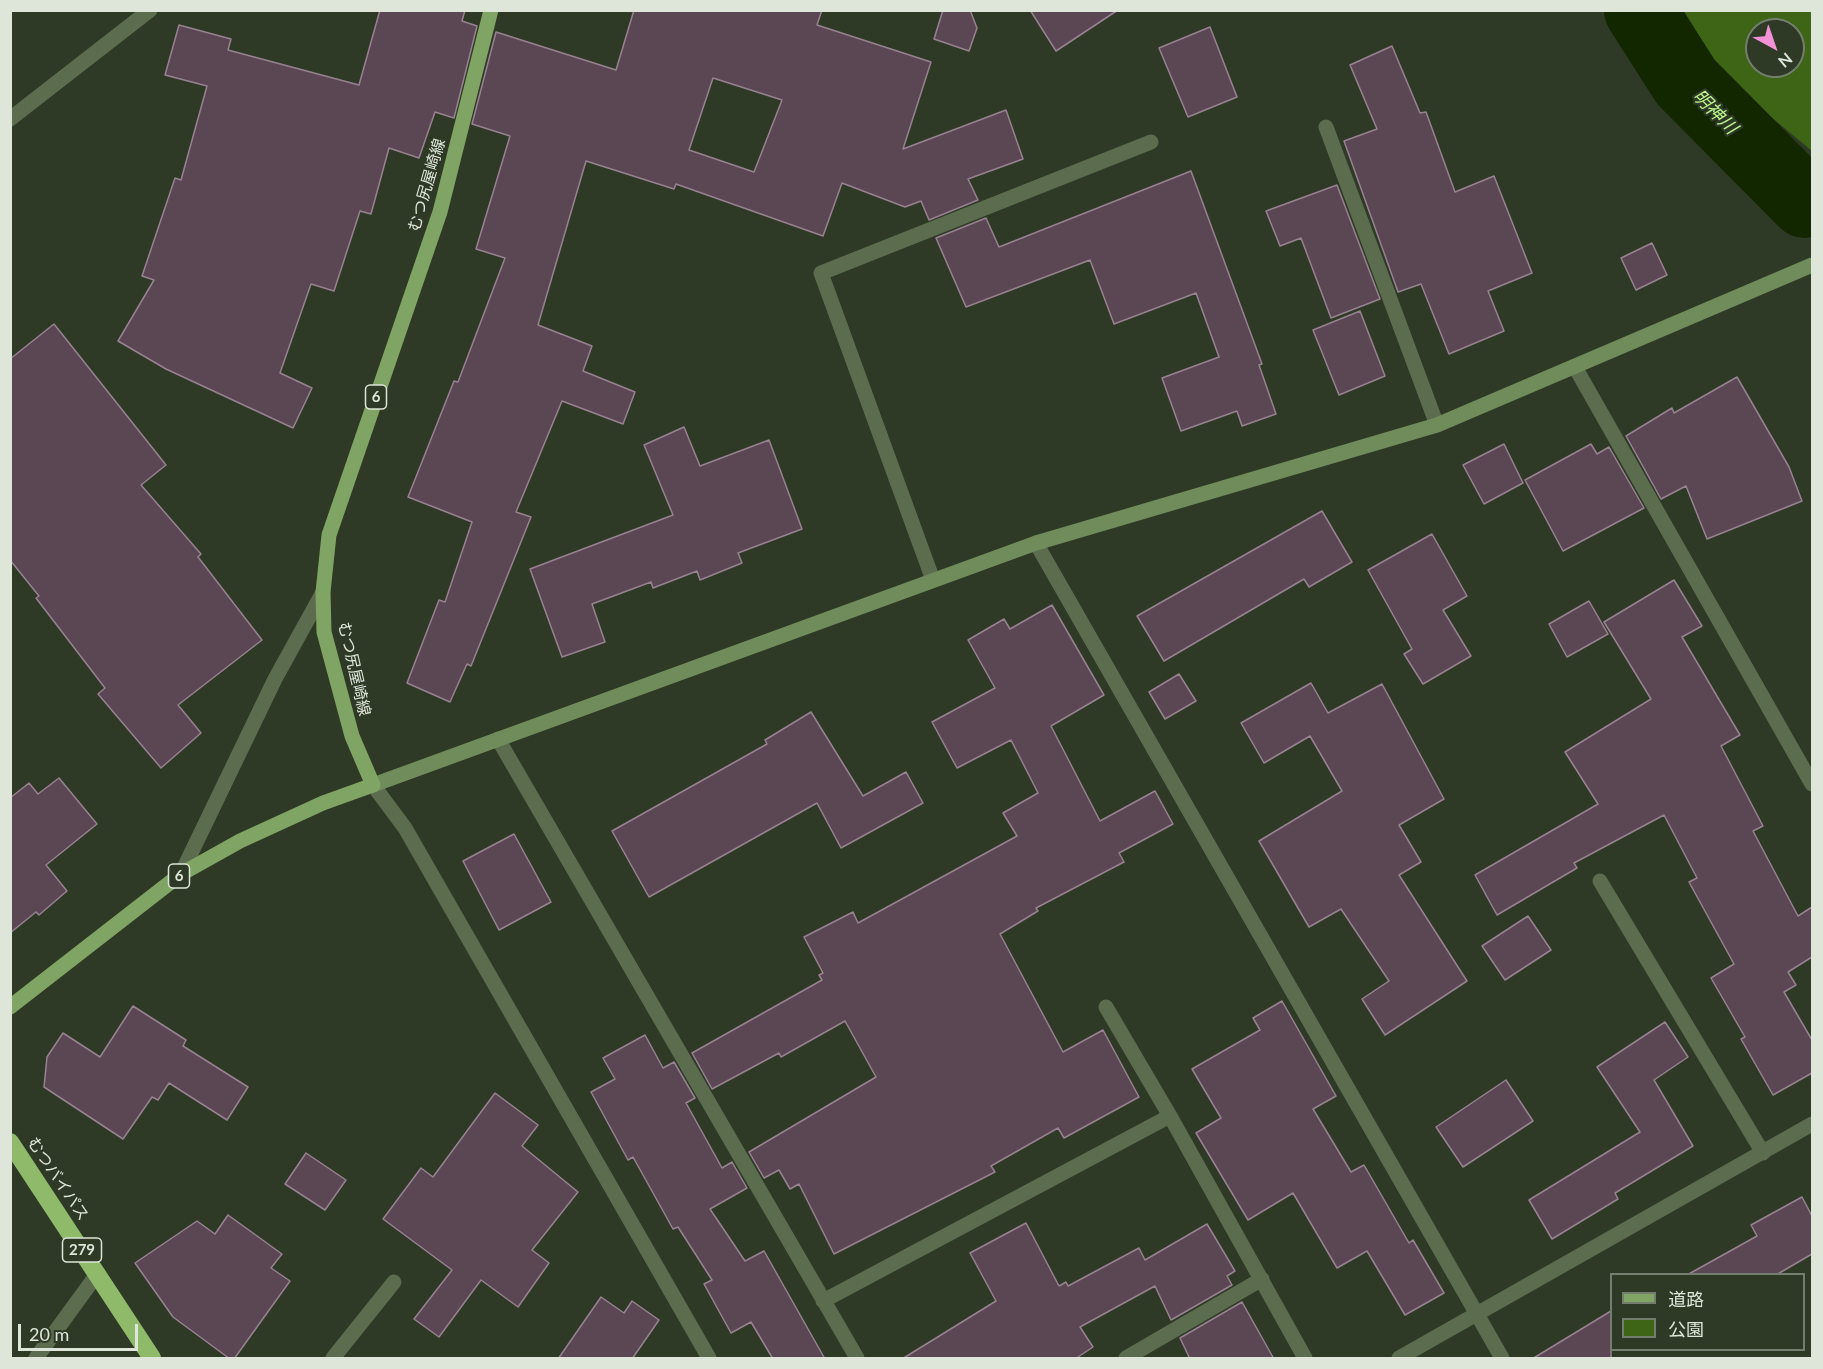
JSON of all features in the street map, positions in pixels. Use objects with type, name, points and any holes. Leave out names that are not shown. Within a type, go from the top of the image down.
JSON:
[{"type":"highway","name":"むつバイパス","points":[[10,1142],[98,1273],[152,1359]]},
{"type":"main road","name":"むつ尻屋崎線","points":[[372,785],[352,736],[324,632],[323,592],[329,535],[440,212],[491,10]]},
{"type":"main road","name":"6","points":[[10,1007],[182,874],[240,841],[323,803],[372,785]]},
{"type":"street","points":[[10,119],[150,10]]},
{"type":"street","points":[[1326,127],[1437,424]]},
{"type":"street","points":[[933,580],[821,273],[1151,142]]},
{"type":"street","points":[[709,1359],[405,828],[372,785],[1036,543],[1437,424],[1812,265]]},
{"type":"street","points":[[1575,367],[1812,784]]},
{"type":"street","points":[[1036,543],[1502,1359]]},
{"type":"street","points":[[182,874],[275,679],[323,592]]},
{"type":"street","points":[[498,739],[857,1359]]},
{"type":"street","points":[[1600,881],[1763,1152]]},
{"type":"street","points":[[1106,1008],[1170,1116],[1305,1359]]},
{"type":"street","points":[[823,1301],[1170,1116]]},
{"type":"street","points":[[1399,1359],[1812,1124]]},
{"type":"street","points":[[36,1359],[98,1273]]},
{"type":"street","points":[[1126,1359],[1262,1279]]},
{"type":"street","points":[[333,1359],[394,1282]]},
{"type":"green space","points":[[1684,11],[1812,11],[1812,151],[1724,78]]},
{"type":"building","points":[[380,10],[465,10],[462,21],[477,26],[454,118],[435,112],[419,158],[389,148],[371,214],[360,211],[334,291],[311,284],[280,373],[312,388],[293,428],[166,369],[118,341],[154,280],[142,276],[175,178],[181,180],[207,86],[165,75],[179,25],[231,39],[228,50],[359,85]]},
{"type":"building","points":[[634,10],[822,10],[817,25],[931,62],[903,149],[1006,110],[1023,159],[968,179],[978,200],[929,220],[921,201],[905,207],[842,183],[823,236],[676,184],[674,189],[586,161],[538,325],[592,346],[583,371],[635,392],[623,424],[562,401],[516,512],[531,517],[471,666],[467,664],[450,702],[407,683],[439,600],[445,602],[472,522],[408,497],[454,381],[458,382],[505,258],[476,249],[510,136],[472,124],[496,32],[616,70]],"holes":[[[713,78],[782,100],[754,172],[689,150]]]},
{"type":"building","points":[[943,10],[970,10],[977,28],[969,51],[934,39]]},
{"type":"building","points":[[1030,10],[1118,10],[1056,51]]},
{"type":"building","points":[[1210,27],[1237,97],[1188,117],[1159,48]]},
{"type":"building","points":[[1392,46],[1420,113],[1426,112],[1455,192],[1494,176],[1532,273],[1488,291],[1504,331],[1449,354],[1421,284],[1398,292],[1344,141],[1377,129],[1350,65]]},
{"type":"building","points":[[1191,171],[1262,364],[1259,365],[1276,414],[1242,426],[1237,411],[1181,431],[1162,378],[1219,357],[1196,293],[1114,324],[1090,260],[966,307],[936,238],[986,218],[999,247]]},
{"type":"building","points":[[1337,185],[1380,299],[1331,318],[1301,238],[1280,246],[1266,211]]},
{"type":"building","points":[[1652,243],[1667,275],[1636,290],[1621,258]]},
{"type":"building","points":[[1360,311],[1385,376],[1339,395],[1313,330]]},
{"type":"building","points":[[54,324],[166,465],[141,485],[201,554],[198,557],[262,640],[178,705],[201,733],[161,768],[98,694],[105,688],[36,598],[39,596],[10,560],[10,359]]},
{"type":"building","points":[[1737,377],[1789,467],[1802,501],[1707,539],[1686,486],[1661,499],[1626,436],[1672,408],[1674,413]]},
{"type":"building","points":[[684,427],[700,466],[769,440],[802,529],[738,553],[742,563],[700,580],[697,571],[653,588],[651,582],[592,604],[605,642],[562,657],[530,569],[673,515],[644,445]]},
{"type":"building","points":[[1504,444],[1523,483],[1484,504],[1463,465]]},
{"type":"building","points":[[1591,444],[1597,454],[1609,447],[1644,508],[1563,551],[1525,480]]},
{"type":"building","points":[[1322,511],[1352,562],[1309,587],[1304,579],[1164,661],[1137,616]]},
{"type":"building","points":[[1432,534],[1467,596],[1443,610],[1471,656],[1423,684],[1404,654],[1412,649],[1368,570]]},
{"type":"building","points":[[1674,580],[1702,626],[1682,637],[1740,735],[1721,746],[1763,826],[1753,831],[1798,916],[1812,907],[1812,957],[1788,972],[1796,985],[1784,992],[1812,1040],[1812,1073],[1773,1095],[1741,1039],[1745,1037],[1711,978],[1734,964],[1689,882],[1697,878],[1664,815],[1574,863],[1577,868],[1497,915],[1475,875],[1598,804],[1565,752],[1651,699],[1604,622]]},
{"type":"building","points":[[1589,601],[1608,634],[1567,657],[1549,624]]},
{"type":"building","points":[[1052,605],[1104,695],[1051,726],[1100,821],[1155,791],[1173,824],[1119,853],[1124,862],[1036,908],[1038,911],[1000,934],[1063,1052],[1103,1030],[1139,1097],[1064,1138],[1058,1128],[991,1166],[995,1172],[834,1254],[799,1184],[790,1189],[779,1170],[764,1178],[749,1152],[876,1077],[845,1021],[781,1057],[779,1053],[712,1089],[692,1053],[822,980],[819,975],[823,973],[804,937],[853,912],[858,923],[1017,836],[1003,813],[1038,793],[1011,740],[957,768],[932,722],[995,688],[968,640],[1004,619],[1010,629]]},
{"type":"building","points":[[1179,674],[1196,701],[1165,719],[1149,692]]},
{"type":"building","points":[[1311,683],[1328,713],[1382,684],[1444,799],[1399,825],[1421,862],[1399,875],[1467,981],[1385,1035],[1362,999],[1389,981],[1341,909],[1309,927],[1259,841],[1342,791],[1310,736],[1264,763],[1241,723]]},
{"type":"building","points":[[811,712],[863,796],[906,772],[923,803],[841,848],[817,803],[649,897],[612,831],[767,744],[765,740]]},
{"type":"building","points":[[59,778],[97,824],[46,865],[67,891],[39,915],[36,912],[10,933],[10,798],[29,783],[38,794]]},
{"type":"building","points":[[514,834],[551,902],[499,930],[463,861]]},
{"type":"building","points":[[1528,916],[1551,950],[1505,980],[1482,946]]},
{"type":"building","points":[[1282,1001],[1336,1096],[1313,1109],[1351,1172],[1364,1165],[1409,1243],[1413,1240],[1444,1293],[1405,1315],[1367,1251],[1337,1268],[1293,1193],[1248,1220],[1196,1133],[1221,1118],[1192,1069],[1260,1030],[1253,1018]]},
{"type":"building","points":[[133,1006],[186,1040],[183,1046],[248,1087],[227,1120],[169,1083],[158,1100],[152,1097],[123,1139],[44,1087],[47,1057],[63,1033],[100,1057]]},
{"type":"building","points":[[1665,1022],[1688,1057],[1654,1080],[1693,1146],[1615,1193],[1618,1199],[1552,1239],[1529,1200],[1640,1132],[1597,1067]]},
{"type":"building","points":[[645,1035],[663,1068],[674,1062],[695,1098],[686,1103],[722,1168],[732,1162],[747,1188],[710,1209],[745,1261],[764,1251],[825,1359],[773,1359],[751,1322],[731,1333],[704,1284],[712,1280],[678,1227],[673,1229],[633,1157],[628,1160],[591,1092],[615,1079],[603,1058]]},
{"type":"building","points":[[1506,1080],[1533,1121],[1463,1167],[1436,1127]]},
{"type":"building","points":[[495,1093],[538,1125],[522,1146],[578,1192],[532,1250],[549,1263],[518,1307],[481,1280],[439,1337],[414,1319],[452,1270],[383,1219],[421,1168],[433,1177]]},
{"type":"building","points":[[306,1153],[346,1180],[325,1210],[285,1184]]},
{"type":"building","points":[[1802,1197],[1812,1216],[1812,1254],[1779,1273],[1691,1273],[1757,1236],[1751,1225]]},
{"type":"building","points":[[228,1215],[282,1254],[271,1268],[290,1281],[234,1359],[230,1359],[173,1317],[135,1263],[197,1221],[215,1234]]},
{"type":"building","points":[[1026,1223],[1059,1286],[1066,1282],[1068,1286],[1139,1248],[1145,1260],[1207,1224],[1235,1271],[1227,1276],[1232,1285],[1171,1320],[1155,1286],[1080,1327],[1093,1347],[1075,1359],[902,1359],[996,1301],[970,1253]]},
{"type":"building","points":[[601,1297],[624,1313],[632,1301],[659,1320],[632,1359],[558,1359]]},
{"type":"building","points":[[1242,1302],[1274,1359],[1190,1359],[1180,1338]]},
{"type":"building","points":[[1610,1312],[1611,1359],[1532,1359]]},
{"type":"waterway","name":"明神川","points":[[1640,10],[1686,82],[1805,202]]}]
